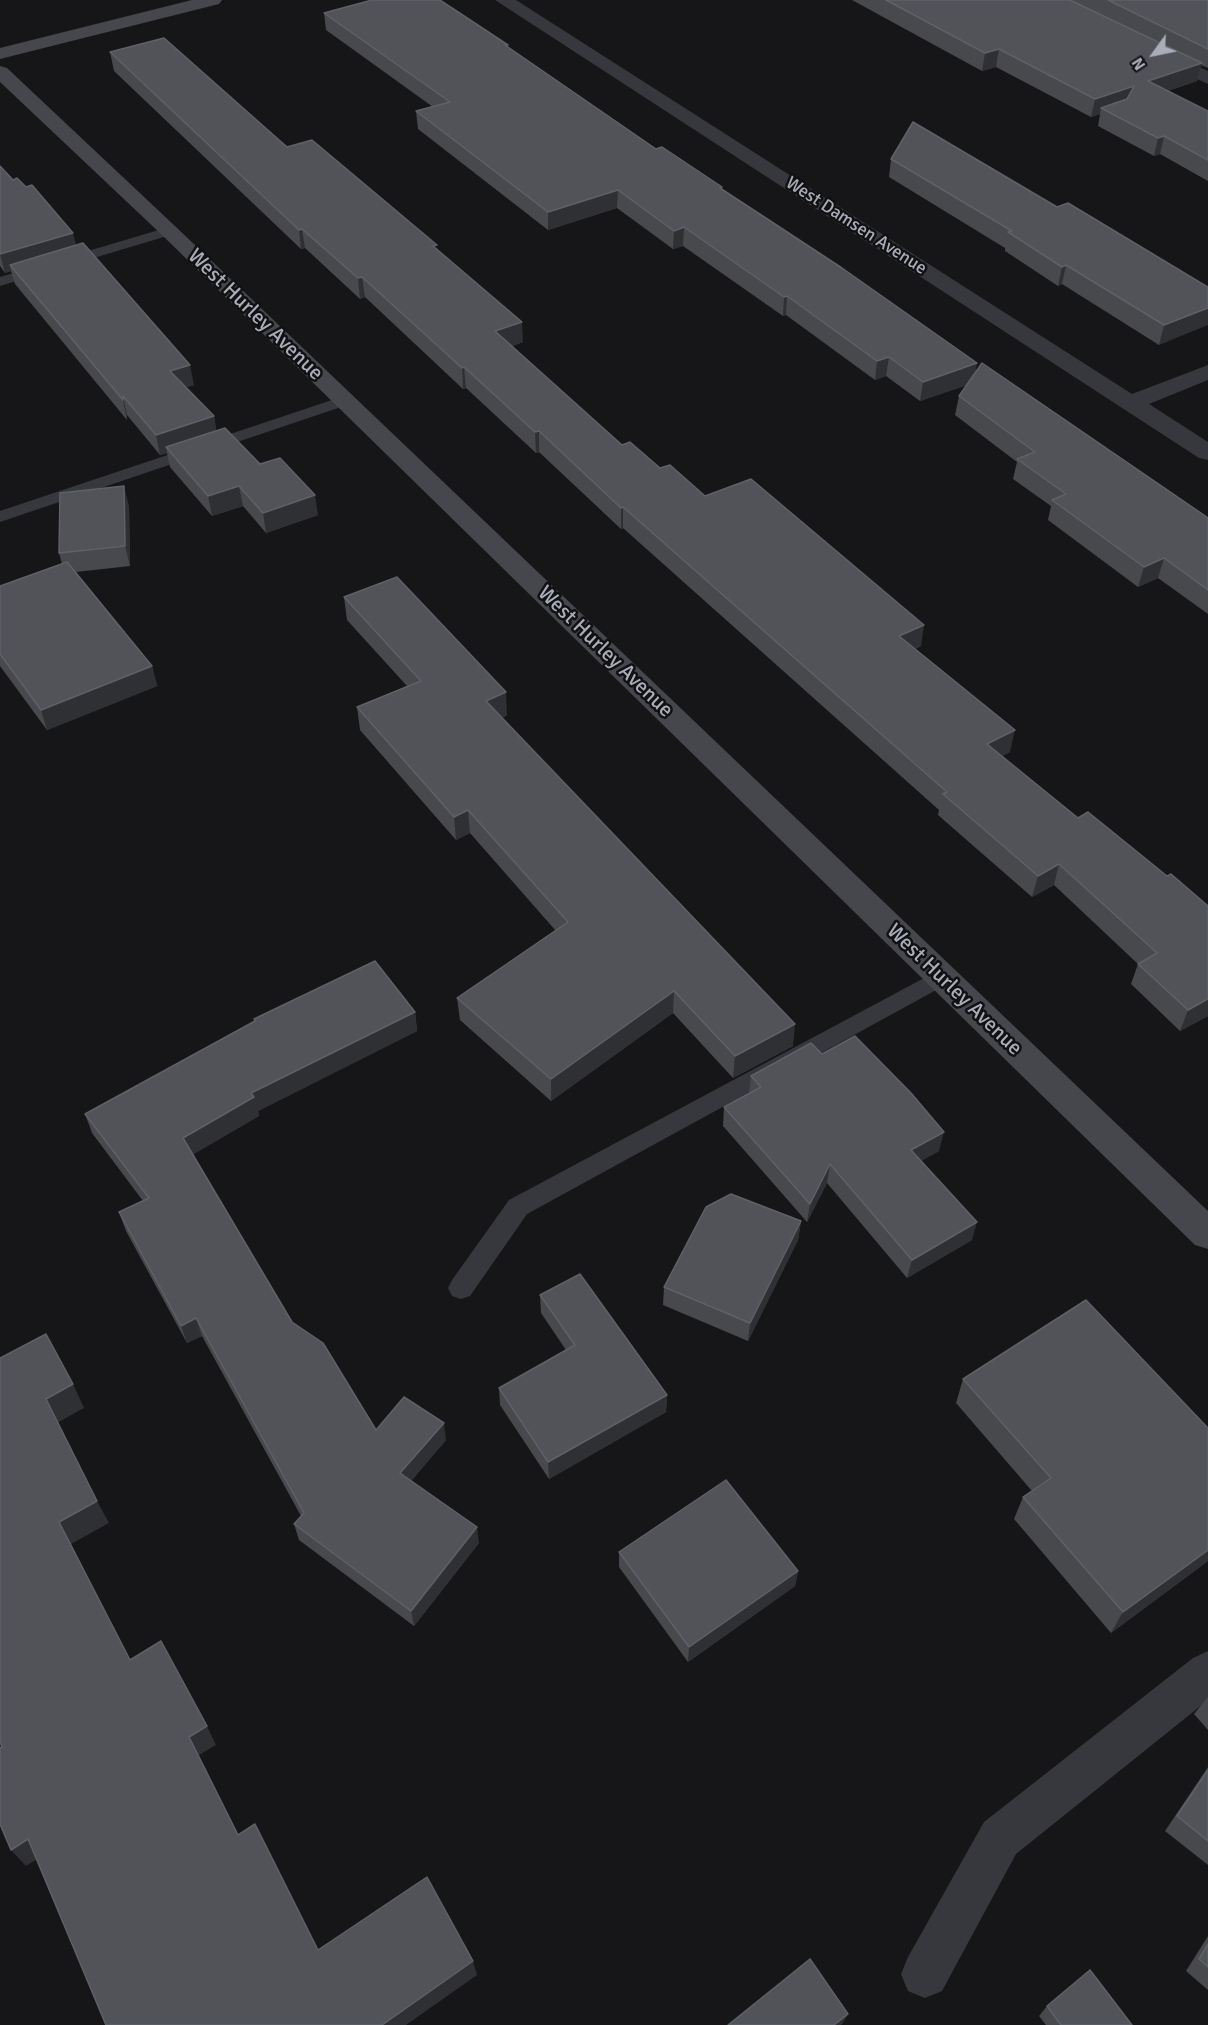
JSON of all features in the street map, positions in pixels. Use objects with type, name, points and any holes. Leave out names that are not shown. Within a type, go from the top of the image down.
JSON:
[{"type":"street","points":[[0,54],[213,0]]},
{"type":"street","name":"West Damsen Avenue","points":[[504,0],[1208,453]]},
{"type":"street","points":[[1145,47],[1208,78]]},
{"type":"street","name":"West Hurley Avenue","points":[[0,72],[169,231],[1208,1234]]},
{"type":"street","points":[[1131,403],[1208,372]]},
{"type":"street","points":[[925,1974],[1000,1838],[1208,1673]]},
{"type":"lane","points":[[0,282],[169,231]]},
{"type":"lane","points":[[0,517],[344,401]]},
{"type":"lane","points":[[460,1288],[518,1207],[941,977]]},
{"type":"building","points":[[372,0],[440,0],[656,149],[662,147],[842,268],[977,363],[923,382],[889,357],[877,361],[787,296],[784,297],[684,227],[674,231],[618,190],[548,212],[416,111],[450,102],[324,13]]},
{"type":"building","points":[[886,0],[1070,0],[1202,63],[1148,81],[1208,111],[1208,160],[1164,136],[1158,138],[1101,108],[1127,99],[1134,86],[1095,99],[999,49],[985,53]]},
{"type":"building","points":[[1108,0],[1208,0],[1208,49]]},
{"type":"building","points":[[164,38],[287,147],[312,140],[437,245],[433,246],[522,322],[495,331],[622,445],[630,442],[660,468],[670,465],[705,496],[751,479],[924,625],[899,636],[1015,730],[987,744],[1078,818],[1088,812],[1167,876],[1171,874],[1208,906],[1208,999],[1188,1010],[1138,964],[1157,953],[1059,864],[1038,876],[943,794],[947,792],[623,507],[621,508],[539,431],[535,432],[362,277],[358,278],[302,229],[299,230],[110,52]]},
{"type":"building","points":[[913,122],[1057,207],[1068,203],[1208,287],[1208,308],[1164,325],[1066,265],[1062,267],[1008,232],[1012,231],[891,159]]},
{"type":"building","points":[[0,166],[13,180],[17,178],[26,187],[32,185],[73,233],[0,254]]},
{"type":"building","points":[[83,243],[190,365],[170,371],[214,416],[156,435],[123,396],[123,400],[10,265]]},
{"type":"building","points":[[982,363],[1208,518],[1208,590],[1164,558],[1144,567],[1052,500],[1066,494],[1017,459],[1035,452],[959,396]]},
{"type":"building","points":[[225,428],[260,464],[280,458],[315,495],[263,513],[239,486],[208,496],[166,447]]},
{"type":"building","points":[[124,486],[125,546],[59,553],[60,493]]},
{"type":"building","points":[[67,562],[152,666],[41,710],[0,654],[0,586]]},
{"type":"building","points":[[397,577],[506,692],[486,701],[795,1024],[735,1056],[674,991],[551,1079],[457,998],[568,922],[468,810],[454,817],[357,707],[421,681],[344,597]]},
{"type":"building","points":[[375,961],[415,1012],[251,1093],[254,1097],[183,1138],[292,1322],[323,1343],[376,1430],[404,1397],[444,1423],[400,1473],[477,1527],[411,1611],[294,1524],[304,1513],[196,1318],[181,1326],[119,1212],[149,1198],[85,1114],[255,1021],[254,1019]]},
{"type":"building","points":[[855,1036],[911,1093],[944,1132],[911,1150],[977,1222],[912,1260],[830,1164],[810,1204],[724,1107],[761,1087],[751,1076],[811,1043],[822,1054]]},
{"type":"building","points":[[731,1194],[801,1221],[750,1323],[664,1287],[706,1207]]},
{"type":"building","points":[[580,1274],[667,1395],[548,1462],[499,1388],[575,1345],[540,1295]]},
{"type":"building","points":[[1086,1300],[1208,1428],[1208,1550],[1123,1612],[1023,1497],[1051,1478],[963,1379]]},
{"type":"building","points":[[46,1334],[73,1384],[46,1399],[97,1501],[59,1522],[130,1660],[161,1641],[207,1726],[189,1737],[238,1835],[255,1824],[318,1950],[427,1877],[473,1961],[382,2025],[106,2025],[28,1839],[11,1850],[0,1824],[0,1748],[2,1747],[0,1742],[0,1358]]},
{"type":"building","points":[[726,1480],[798,1571],[689,1647],[619,1552]]},
{"type":"building","points":[[1208,1770],[1208,1841],[1177,1816]]},
{"type":"building","points":[[1208,1944],[1208,1967],[1199,1959]]},
{"type":"building","points":[[810,1959],[848,2014],[834,2025],[728,2025]]},
{"type":"building","points":[[1090,1970],[1132,2025],[1061,2025],[1047,2006]]}]
